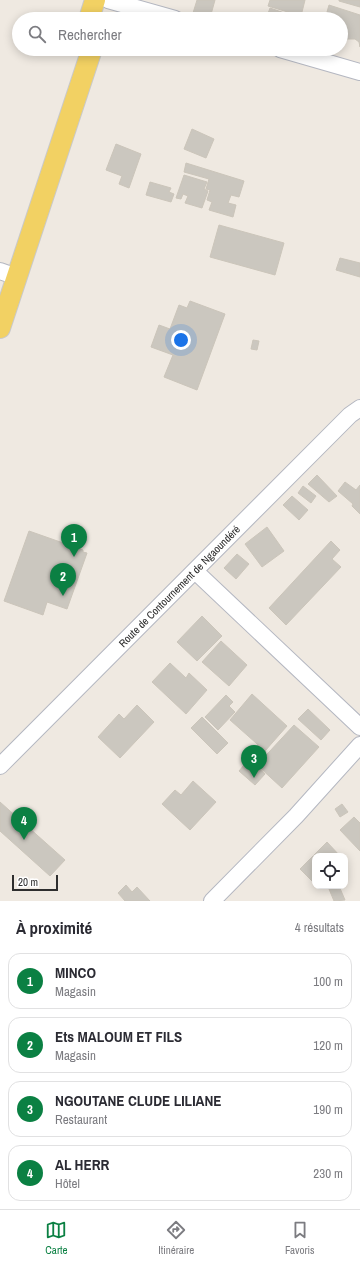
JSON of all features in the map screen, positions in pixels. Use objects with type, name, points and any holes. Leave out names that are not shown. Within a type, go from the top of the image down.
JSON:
[{"type":"main road","points":[[92,12],[96,0]]},
{"type":"main road","points":[[104,12],[108,0]]},
{"type":"main road","points":[[0,328],[5,277],[77,56]]},
{"type":"main road","points":[[5,277],[89,56]]},
{"type":"street","points":[[108,0],[150,12]]},
{"type":"street","points":[[304,56],[360,72]]},
{"type":"street","name":"Route de Contournement de Ngaoundéré","points":[[0,766],[350,415],[360,408]]},
{"type":"street","points":[[195,571],[360,728]]},
{"type":"street","points":[[212,901],[296,816],[360,745]]},
{"type":"building","points":[[197,0],[215,0],[212,12],[193,12]]},
{"type":"building","points":[[270,0],[305,0],[302,12],[288,12],[268,6]]},
{"type":"building","points":[[360,0],[360,7],[339,1]]},
{"type":"building","points":[[329,5],[360,15],[360,47],[359,42],[355,39],[348,39],[348,12],[327,12]]},
{"type":"building","points":[[270,8],[282,12],[269,12]]},
{"type":"building","points":[[192,129],[214,139],[206,158],[184,149]]},
{"type":"building","points":[[116,144],[141,154],[129,188],[119,184],[122,176],[106,170]]},
{"type":"building","points":[[186,163],[244,181],[239,197],[231,195],[228,203],[236,205],[233,217],[209,210],[212,202],[207,200],[210,190],[206,189],[209,179],[184,172]]},
{"type":"building","points":[[184,175],[207,182],[204,189],[208,191],[202,208],[185,203],[188,196],[183,194],[181,199],[176,198]]},
{"type":"building","points":[[150,182],[171,188],[169,192],[174,194],[171,202],[146,195]]},
{"type":"building","points":[[219,225],[284,243],[275,275],[210,257]]},
{"type":"building","points":[[340,258],[360,263],[360,277],[336,270]]},
{"type":"building","points":[[190,301],[225,314],[197,390],[164,377],[173,355],[151,347],[159,325],[170,329],[179,305],[187,308]]},
{"type":"building","points":[[253,340],[259,341],[257,350],[251,349]]},
{"type":"building","points":[[317,475],[337,496],[329,502],[308,484]]},
{"type":"building","points":[[345,482],[356,490],[360,485],[360,514],[352,506],[353,504],[338,491]]},
{"type":"building","points":[[303,486],[316,496],[311,503],[298,493]]},
{"type":"building","points":[[292,496],[308,510],[299,520],[283,505]]},
{"type":"building","points":[[267,527],[284,551],[262,567],[245,544]]},
{"type":"building","points":[[29,531],[83,550],[83,552],[87,553],[67,609],[47,602],[43,615],[4,601]]},
{"type":"building","points":[[331,541],[340,550],[332,559],[341,567],[286,625],[269,608]]},
{"type":"building","points":[[237,554],[249,564],[236,579],[224,568]]},
{"type":"building","points":[[202,616],[222,636],[197,661],[177,642]]},
{"type":"building","points":[[221,641],[247,665],[229,686],[202,662]]},
{"type":"building","points":[[170,663],[186,678],[189,673],[207,690],[186,714],[152,682]]},
{"type":"building","points":[[252,694],[287,726],[265,751],[230,720]]},
{"type":"building","points":[[226,695],[233,702],[229,706],[235,712],[218,730],[205,717]]},
{"type":"building","points":[[137,705],[154,722],[120,758],[98,737],[119,714],[124,719]]},
{"type":"building","points":[[308,709],[330,730],[321,740],[298,719]]},
{"type":"building","points":[[202,717],[228,743],[217,754],[191,728]]},
{"type":"building","points":[[294,725],[319,747],[282,788],[257,765]]},
{"type":"building","points":[[258,745],[266,752],[257,763],[249,756]]},
{"type":"building","points":[[249,759],[265,774],[255,785],[239,771]]},
{"type":"building","points":[[193,781],[216,802],[190,830],[162,804],[175,790],[181,795]]},
{"type":"building","points":[[0,802],[65,860],[50,876],[0,831]]},
{"type":"building","points":[[342,804],[348,812],[340,817],[335,809]]},
{"type":"building","points":[[354,817],[360,823],[360,851],[340,830]]},
{"type":"building","points":[[327,842],[337,853],[316,853]]},
{"type":"building","points":[[312,857],[312,881],[300,869]]},
{"type":"building","points":[[126,885],[132,892],[137,887],[150,901],[125,901],[118,893]]},
{"type":"building","points":[[329,889],[340,889],[345,900],[334,901]]},
{"type":"place","name":"MINCO","points":[[74,557]]},
{"type":"place","name":"Ets MALOUM ET FILS","points":[[63,596]]},
{"type":"place","name":"NGOUTANE CLUDE LILIANE","points":[[254,778]]},
{"type":"place","name":"AL HERR","points":[[24,840]]}]
